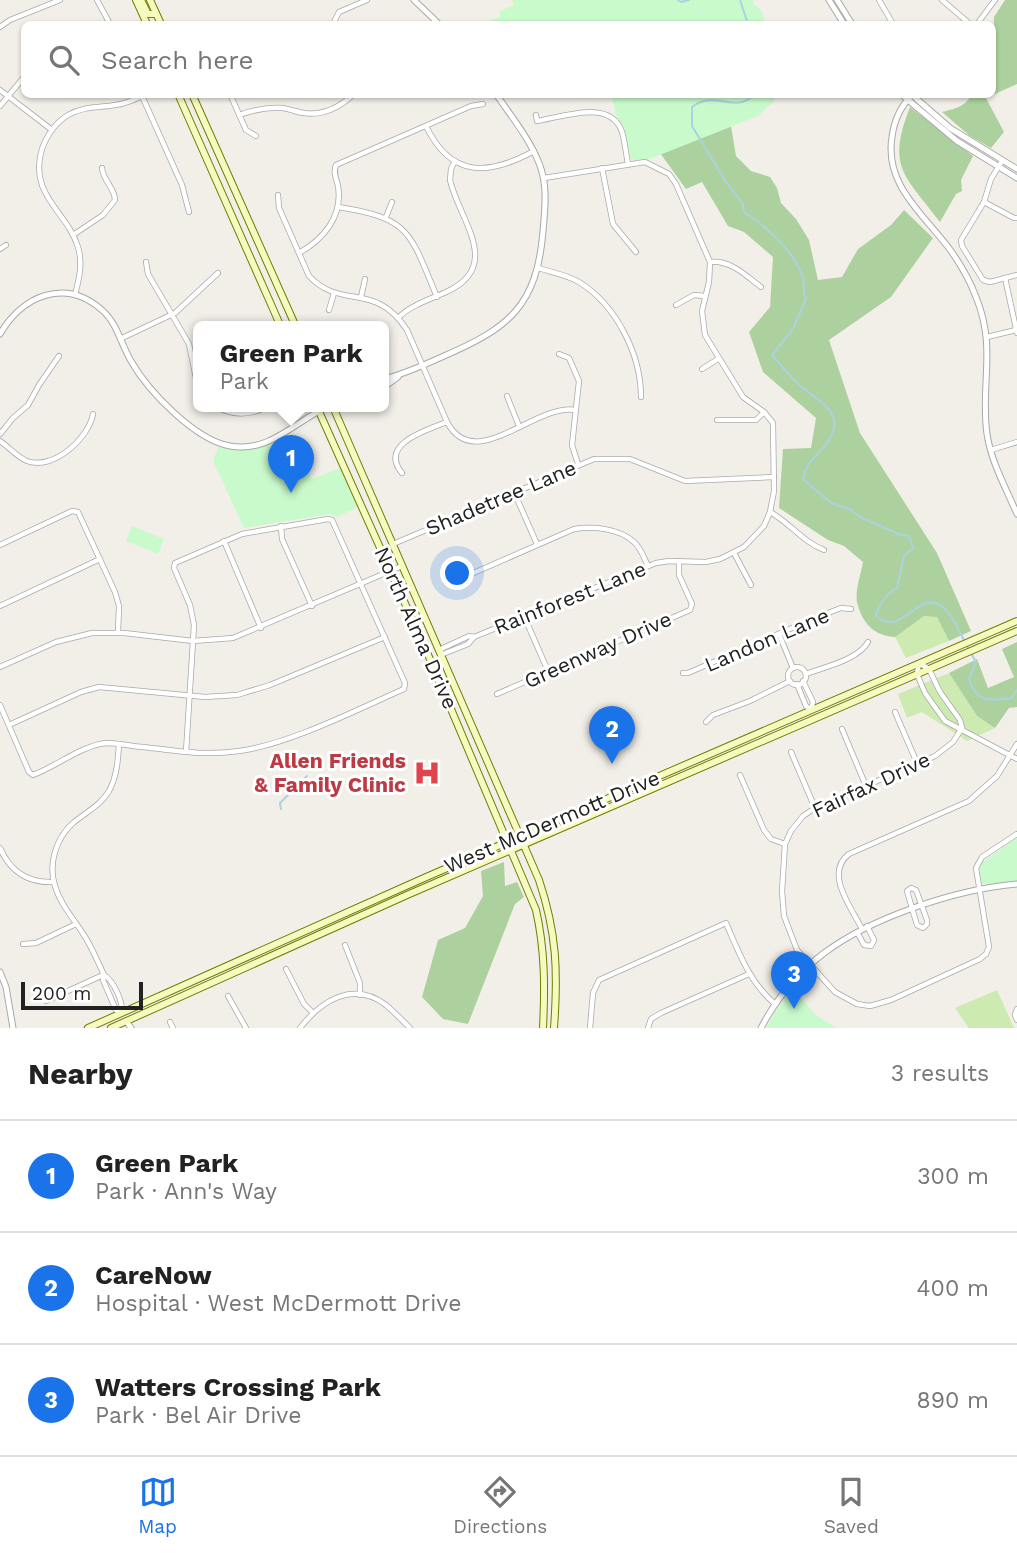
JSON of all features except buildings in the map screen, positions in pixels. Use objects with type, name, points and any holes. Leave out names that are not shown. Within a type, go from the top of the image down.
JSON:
[{"type":"main road","points":[[139,0],[148,14],[156,14]]},
{"type":"main road","points":[[139,0],[146,21]]},
{"type":"main road","points":[[150,0],[159,21]]},
{"type":"main road","points":[[180,98],[278,321]]},
{"type":"main road","points":[[194,98],[293,321]]},
{"type":"main road","name":"North Alma Drive","points":[[319,412],[429,657],[536,910],[545,967],[542,1028]]},
{"type":"main road","name":"North Alma Drive","points":[[337,412],[539,880],[554,934],[557,966],[554,1028]]},
{"type":"main road","name":"West McDermott Drive","points":[[88,1028],[520,836],[1017,621]]},
{"type":"main road","name":"West McDermott Drive","points":[[111,1028],[128,1025],[407,895],[1017,631]]},
{"type":"main road","points":[[429,657],[440,652]]},
{"type":"main road","points":[[811,710],[815,718]]},
{"type":"main road","points":[[694,761],[698,769]]},
{"type":"main road","points":[[615,795],[618,804]]},
{"type":"main road","points":[[404,887],[407,895]]},
{"type":"main road","points":[[122,1013],[128,1025]]},
{"type":"street","points":[[0,27],[10,20],[60,0]]},
{"type":"street","points":[[97,0],[108,21]]},
{"type":"street","points":[[335,21],[339,12],[367,0]]},
{"type":"street","points":[[414,0],[436,21]]},
{"type":"street","points":[[829,0],[842,21]]},
{"type":"street","points":[[837,0],[850,21]]},
{"type":"street","points":[[879,0],[891,21]]},
{"type":"street","points":[[943,0],[967,21]]},
{"type":"street","points":[[979,21],[995,0]]},
{"type":"street","points":[[0,106],[21,80]]},
{"type":"street","points":[[0,90],[52,130]]},
{"type":"street","points":[[75,295],[81,262],[73,235],[51,205],[41,183],[41,155],[52,130],[61,120],[76,111],[117,105],[136,98]]},
{"type":"street","points":[[145,98],[182,185],[189,212]]},
{"type":"street","points":[[232,98],[246,130],[256,136]]},
{"type":"street","points":[[239,115],[272,108],[320,113],[339,107],[349,98]]},
{"type":"street","points":[[389,378],[484,338],[503,325],[525,299],[538,268],[546,203],[544,178],[534,151],[499,98]]},
{"type":"street","points":[[909,98],[894,125],[891,140],[894,173],[905,195],[959,263],[977,298],[985,322],[989,354],[986,416],[991,450],[1017,514]]},
{"type":"street","points":[[912,98],[950,128],[1017,169]]},
{"type":"street","points":[[912,98],[957,141],[1017,178]]},
{"type":"street","points":[[299,253],[321,238],[334,218],[338,206],[338,184],[334,169],[340,163],[471,106],[483,104]]},
{"type":"street","points":[[536,116],[537,121],[593,112],[606,114],[617,122],[621,131],[628,164]]},
{"type":"street","points":[[426,126],[439,148],[466,166],[504,166],[534,151]]},
{"type":"street","points":[[399,317],[407,310],[462,283],[475,264],[475,243],[450,180],[450,169],[455,161]]},
{"type":"street","points":[[1002,161],[990,179],[984,202],[961,240],[981,278],[987,282],[1017,275]]},
{"type":"street","points":[[544,178],[645,162],[668,174],[676,184],[709,261],[709,282],[702,311],[702,328],[743,397],[770,417],[774,430],[771,513],[784,520],[812,546],[824,550]]},
{"type":"street","points":[[602,168],[613,224],[636,252]]},
{"type":"street","points":[[73,235],[103,215],[115,200],[115,193],[105,180],[102,169]]},
{"type":"street","points":[[278,195],[279,208],[309,276],[317,284],[334,293],[381,303],[399,317],[447,422],[456,435],[473,442],[490,439],[559,410],[576,410]]},
{"type":"street","points":[[386,217],[392,202]]},
{"type":"street","points":[[984,202],[1017,218]]},
{"type":"street","points":[[338,206],[386,217],[408,235],[437,297]]},
{"type":"street","points":[[0,249],[6,245]]},
{"type":"street","points":[[709,261],[729,264],[761,288]]},
{"type":"street","points":[[146,262],[148,274],[189,344],[193,356]]},
{"type":"street","points":[[538,268],[576,281],[608,307],[638,367],[641,397]]},
{"type":"street","points":[[120,339],[172,315],[218,273]]},
{"type":"street","points":[[987,337],[1017,331],[1004,278]]},
{"type":"street","points":[[362,297],[365,279]]},
{"type":"street","points":[[329,310],[334,293]]},
{"type":"street","points":[[0,334],[12,315],[31,300],[54,294],[75,295],[88,300],[103,311],[145,381],[190,428],[209,440],[233,446],[262,444],[279,438],[314,412]]},
{"type":"street","points":[[676,305],[694,295],[705,296]]},
{"type":"street","points":[[559,354],[569,358],[578,377],[572,444],[578,464]]},
{"type":"street","points":[[0,435],[28,405],[59,356]]},
{"type":"street","points":[[702,369],[718,359]]},
{"type":"street","points":[[389,383],[401,374]]},
{"type":"street","points":[[507,396],[519,426]]},
{"type":"street","points":[[234,412],[252,412]]},
{"type":"street","points":[[717,420],[756,420],[764,412]]},
{"type":"street","points":[[0,441],[24,460],[43,462],[77,444],[91,424],[93,414]]},
{"type":"street","points":[[402,473],[397,467],[396,456],[402,444],[411,437],[447,422]]},
{"type":"street","points":[[991,450],[1017,442]]},
{"type":"street","name":"Shadetree Lane","points":[[393,544],[594,459],[630,459],[685,481],[774,477]]},
{"type":"street","points":[[514,492],[537,544]]},
{"type":"street","points":[[0,544],[76,511],[118,599],[118,632]]},
{"type":"street","name":"Rainforest Lane","points":[[440,652],[441,649],[469,636],[474,637],[648,566],[663,561],[708,562],[734,553],[756,537],[771,513]]},
{"type":"street","points":[[0,705],[29,772],[33,775],[98,745],[120,744],[186,752],[232,752],[275,743],[402,690],[405,686],[385,637],[332,520],[250,531],[174,565],[193,616],[191,696],[186,752]]},
{"type":"street","points":[[281,526],[282,539],[312,606]]},
{"type":"street","points":[[453,582],[574,529],[596,528],[633,540],[648,566]]},
{"type":"street","points":[[224,541],[261,628]]},
{"type":"street","points":[[734,553],[751,585]]},
{"type":"street","points":[[0,606],[100,559]]},
{"type":"street","name":"Greenway Drive","points":[[497,694],[690,610],[692,604],[679,575],[679,561]]},
{"type":"street","points":[[0,667],[65,639],[92,633],[118,632],[193,641],[233,638],[403,566]]},
{"type":"street","name":"Landon Lane","points":[[683,673],[841,608],[850,609]]},
{"type":"street","points":[[524,616],[548,671]]},
{"type":"street","points":[[779,634],[793,668]]},
{"type":"street","points":[[9,725],[81,692],[99,687],[225,697],[254,691],[385,637]]},
{"type":"street","points":[[797,684],[803,681],[806,674],[840,662],[864,649],[867,642]]},
{"type":"street","points":[[962,728],[960,720],[940,692],[929,669],[919,663],[917,674],[933,707],[953,726],[962,728],[1017,759]]},
{"type":"street","points":[[803,681],[813,702],[811,710],[806,706],[797,684],[790,681],[788,675],[793,668],[800,667],[806,674]]},
{"type":"street","points":[[706,722],[713,715],[750,701],[790,681]]},
{"type":"street","points":[[895,712],[917,764]]},
{"type":"street","name":"Fairfax Drive","points":[[785,844],[798,821],[815,808],[935,756],[949,747],[962,728]]},
{"type":"street","points":[[842,729],[866,786]]},
{"type":"street","points":[[120,744],[117,769],[108,792],[69,827],[58,844],[52,866],[57,894],[90,944],[104,975],[109,978],[122,1013]]},
{"type":"street","points":[[862,929],[840,887],[838,877],[841,861],[849,854],[969,801],[992,781],[1017,744]]},
{"type":"street","points":[[791,752],[815,808]]},
{"type":"street","points":[[740,775],[764,830],[771,839],[785,844],[782,891],[784,916],[797,950],[845,999],[870,1006],[891,1000],[986,954],[989,947],[975,871],[982,857],[1017,834]]},
{"type":"street","points":[[0,848],[10,865],[24,877],[53,882]]},
{"type":"street","points":[[761,1028],[788,987],[836,943],[862,929],[947,896],[1017,884]]},
{"type":"street","points":[[909,888],[916,890],[927,922],[923,928],[917,925],[911,909],[906,894],[909,888]]},
{"type":"street","points":[[590,1028],[593,993],[599,980],[726,923],[749,974],[759,989],[775,1004]]},
{"type":"street","points":[[23,944],[36,943],[76,924]]},
{"type":"street","points":[[345,945],[360,982],[360,995]]},
{"type":"street","points":[[286,970],[304,1004],[312,1012]]},
{"type":"street","points":[[0,972],[6,987],[13,1028]]},
{"type":"street","points":[[648,1028],[651,1020],[661,1013],[749,974]]},
{"type":"street","points":[[46,1001],[104,975]]},
{"type":"street","points":[[300,1028],[312,1012],[330,999],[360,995],[384,1004],[410,1028]]},
{"type":"street","points":[[228,996],[246,1028]]},
{"type":"street","points":[[1017,1009],[1017,1020]]},
{"type":"green space","points":[[512,0],[753,0],[753,4],[762,11],[764,21],[490,21],[500,17],[500,11],[514,5]]},
{"type":"green space","points":[[1005,0],[1017,0],[1017,84],[996,93],[996,21],[994,17]]},
{"type":"green space","points":[[612,98],[774,98],[773,102],[758,116],[647,160],[631,160],[624,128],[616,115]]},
{"type":"green space","points":[[614,98],[774,98],[773,102],[731,126],[736,156],[751,171],[770,177],[777,188],[781,203],[796,219],[809,240],[818,280],[842,277],[858,249],[891,225],[904,210],[933,238],[891,297],[829,340],[860,433],[937,553],[971,631],[949,641],[937,617],[924,616],[895,637],[875,631],[862,616],[857,602],[857,587],[863,562],[844,546],[828,540],[779,508],[783,449],[811,448],[816,418],[763,372],[749,332],[770,307],[773,257],[744,232],[728,226],[702,182],[686,189],[655,146]]},
{"type":"green space","points":[[986,98],[1004,132],[991,148],[970,136],[942,112],[963,105],[969,99]]},
{"type":"green space","points":[[910,107],[973,156],[961,180],[962,191],[956,194],[940,222],[903,170],[900,144]]},
{"type":"green space","points":[[292,434],[312,479],[342,467],[360,506],[337,517],[329,514],[244,528],[213,461],[218,447],[256,448]]},
{"type":"green space","points":[[132,526],[164,539],[158,554],[126,541]]},
{"type":"green space","points":[[923,616],[937,616],[949,641],[906,658],[895,637]]},
{"type":"green space","points":[[1017,642],[1017,707],[1009,708],[995,728],[977,716],[949,673],[977,659],[988,688],[1014,677],[1002,649]]},
{"type":"green space","points":[[949,673],[977,716],[995,728],[967,741],[922,712],[907,718],[898,694]]},
{"type":"green space","points":[[1017,838],[1017,882],[982,884],[979,873],[981,863]]},
{"type":"green space","points":[[504,862],[505,886],[517,882],[524,897],[515,904],[468,1024],[443,1019],[422,997],[438,940],[465,928],[483,896],[481,871]]},
{"type":"green space","points":[[792,988],[816,1015],[836,1028],[766,1028]]},
{"type":"green space","points":[[997,990],[1014,1028],[969,1028],[955,1008]]},
{"type":"waterway","points":[[678,0],[689,0]]},
{"type":"waterway","points":[[740,0],[747,21]]},
{"type":"waterway","points":[[750,98],[732,103],[709,100],[701,102],[692,107],[692,126],[726,182],[743,204],[744,212],[779,240],[803,277],[806,299],[793,329],[772,355],[795,381],[833,415],[833,432],[809,463],[803,479],[831,503],[901,535],[909,536],[913,548],[904,556],[897,588],[883,600],[876,616],[886,622],[895,622],[927,603],[935,603],[952,617],[968,648]]},
{"type":"waterway","points":[[971,653],[976,662],[969,679],[976,693],[990,700],[1011,698],[1017,690]]},
{"type":"waterway","points":[[281,809],[280,803],[307,776]]},
{"type":"place","name":"Green Park","points":[[291,493]]},
{"type":"place","name":"CareNow","points":[[612,764]]},
{"type":"place","name":"Allen Friends & Family Clinic","points":[[427,773]]},
{"type":"place","name":"Watters Crossing Park","points":[[794,1009]]}]
